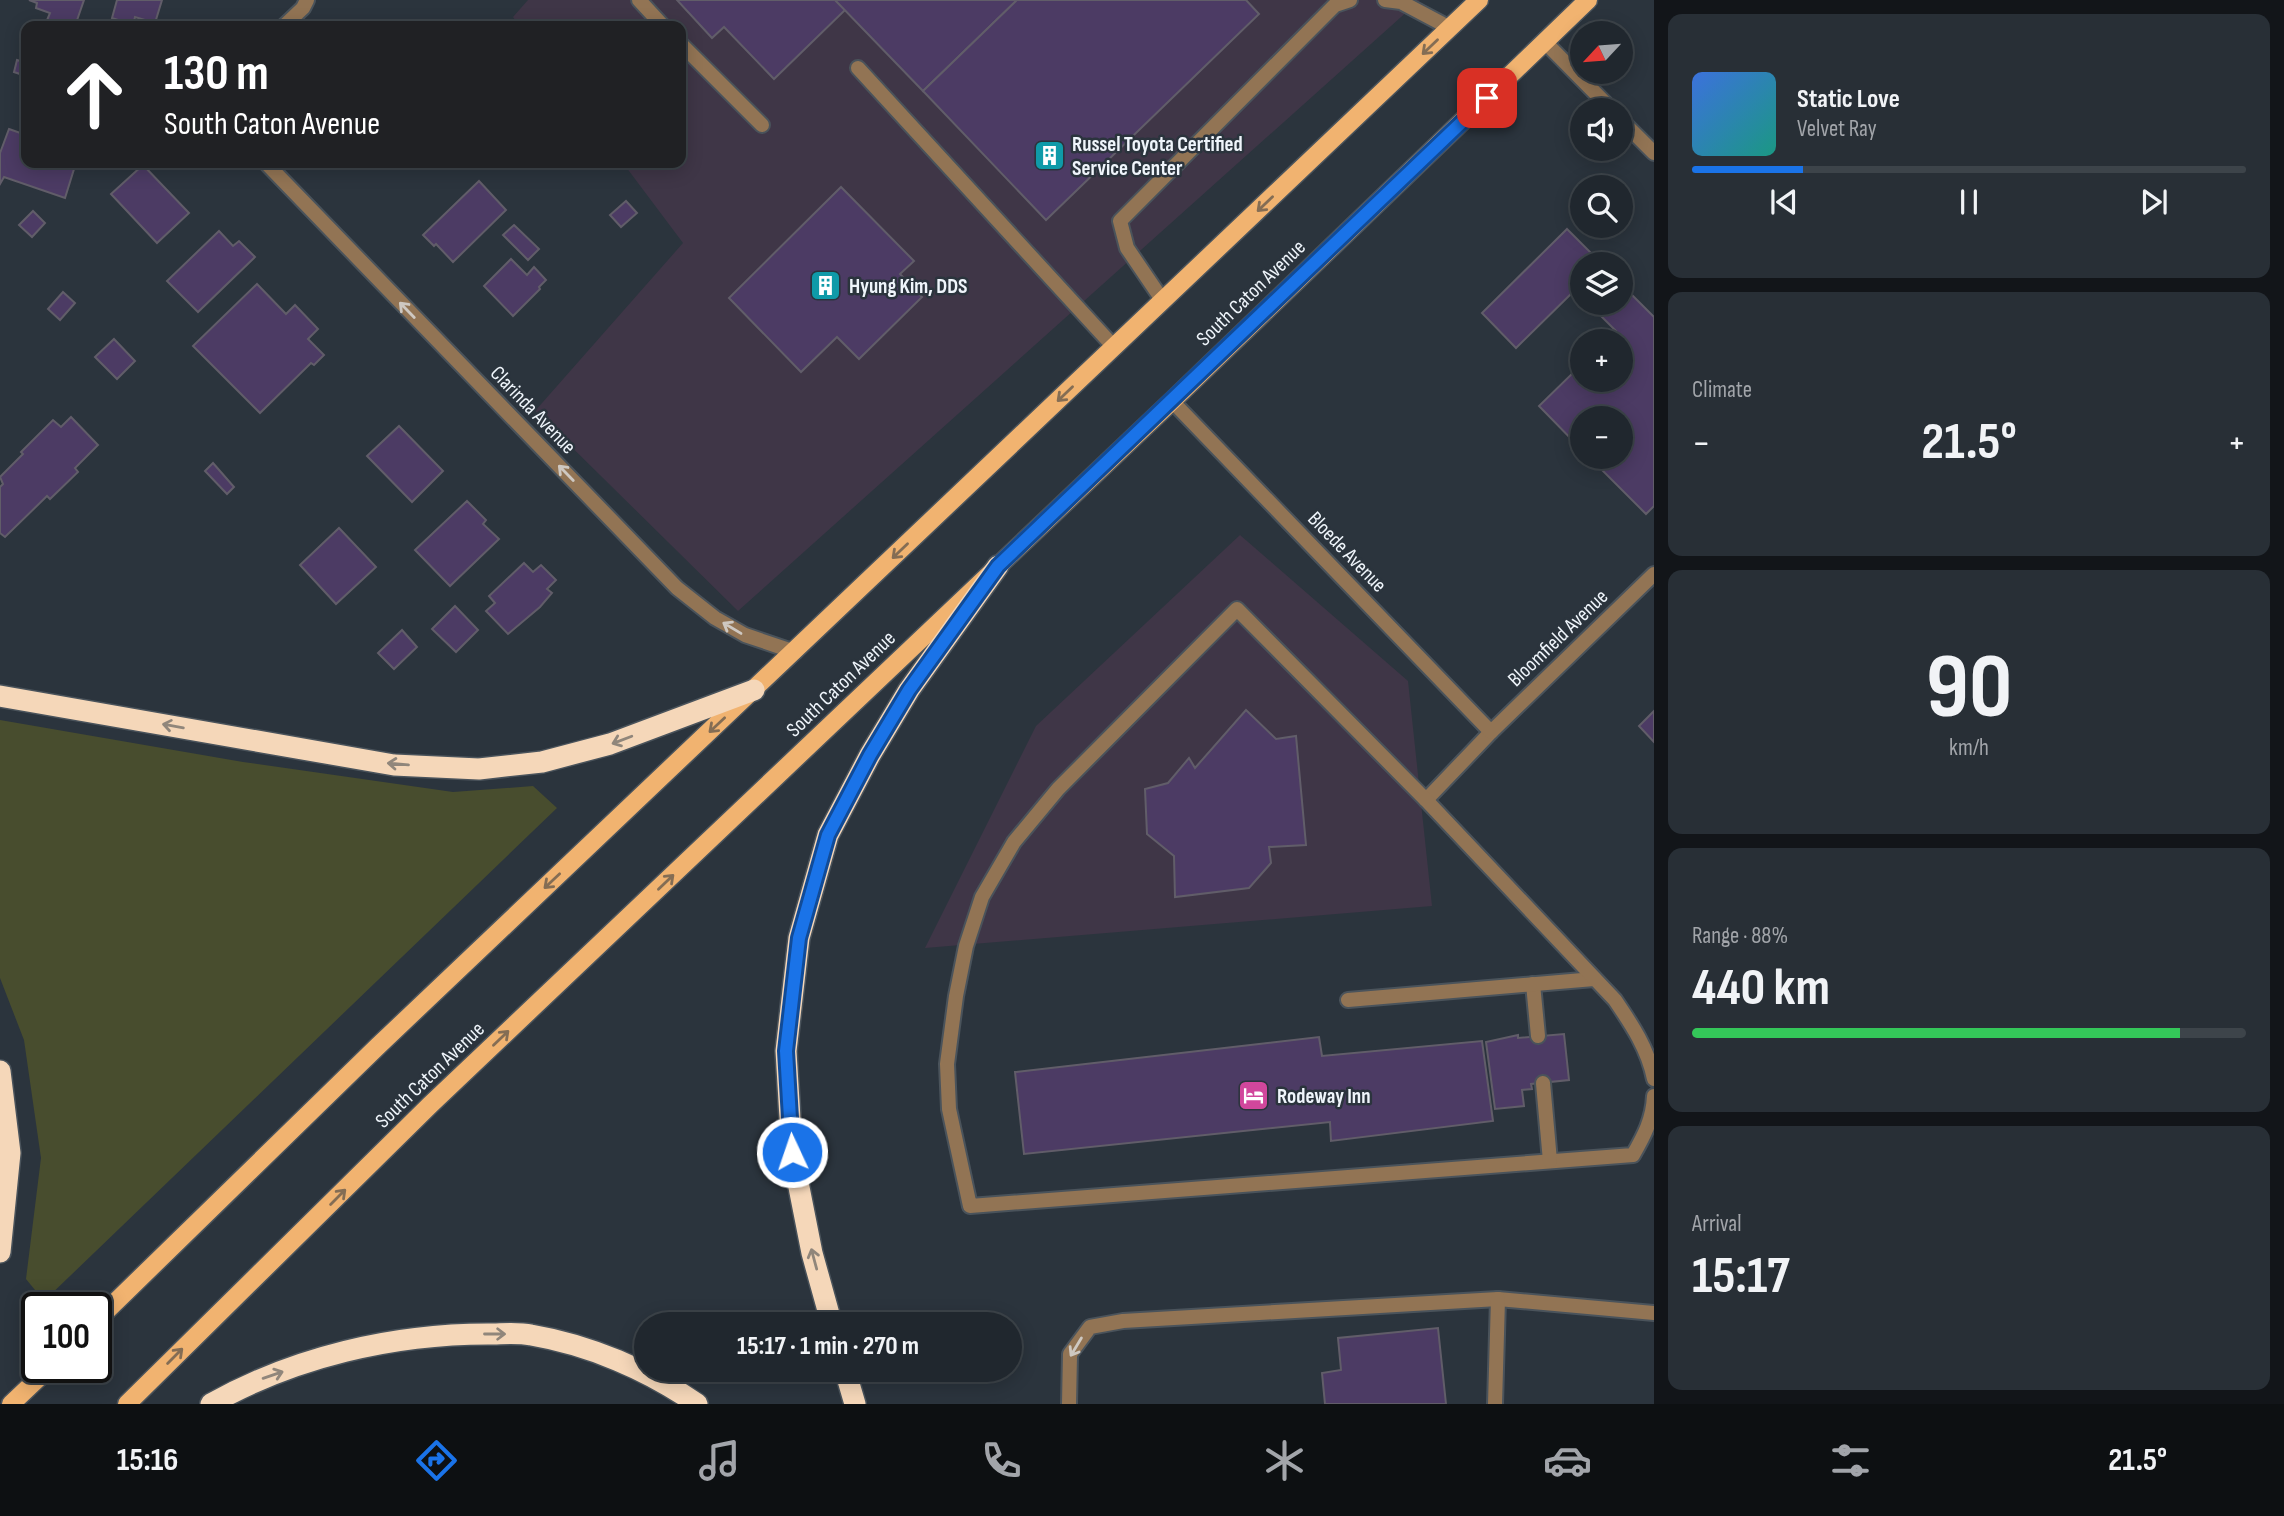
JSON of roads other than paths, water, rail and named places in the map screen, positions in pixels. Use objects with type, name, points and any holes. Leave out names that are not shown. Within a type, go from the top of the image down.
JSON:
[{"type":"highway","points":[[828,1312],[812,1254],[792,1152],[786,1051],[799,938],[828,835],[870,755],[909,690],[998,566]]},
{"type":"highway","points":[[0,696],[394,765],[479,769],[542,762],[610,744],[754,690]]},
{"type":"highway","points":[[0,1071],[10,1153],[0,1252]]},
{"type":"highway","points":[[211,1404],[246,1385],[331,1355],[405,1339],[457,1334],[529,1334],[597,1352],[669,1384],[697,1404]]},
{"type":"highway","points":[[849,1382],[855,1404]]},
{"type":"main road","points":[[112,1305],[388,1037],[1479,0]]},
{"type":"main road","name":"South Caton Avenue","points":[[127,1404],[430,1105],[1172,401],[1588,0]]},
{"type":"main road","points":[[11,1404],[33,1383]]},
{"type":"street","points":[[289,21],[303,8],[307,0]]},
{"type":"street","points":[[639,0],[658,21]]},
{"type":"street","points":[[1163,302],[1127,248],[1120,221],[1332,3],[1350,0]]},
{"type":"street","points":[[1385,0],[1401,2],[1450,28]]},
{"type":"street","points":[[1545,42],[1600,98]]},
{"type":"street","points":[[686,49],[762,125]]},
{"type":"street","points":[[858,68],[1114,347]]},
{"type":"street","points":[[1633,132],[1654,153]]},
{"type":"street","name":"Clarinda Avenue","points":[[271,168],[677,588],[715,618],[745,635],[795,652]]},
{"type":"street","name":"Bloede Avenue","points":[[1172,401],[1491,732]]},
{"type":"street","name":"Bloomfield Avenue","points":[[1426,800],[1491,732],[1654,574]]},
{"type":"street","points":[[1654,1079],[1650,1062],[1635,1031],[1615,1000],[1426,800],[1237,609],[1058,789],[1014,842],[982,897],[966,946],[947,1064],[950,1109],[971,1206],[1633,1155],[1646,1132],[1653,1111],[1654,1096]]},
{"type":"street","points":[[1348,1000],[1594,979]]},
{"type":"street","points":[[1533,984],[1538,1036]]},
{"type":"street","points":[[1543,1083],[1550,1161]]},
{"type":"street","points":[[1069,1404],[1070,1354],[1090,1327],[1123,1321],[1498,1299],[1654,1313]]},
{"type":"street","points":[[1495,1404],[1498,1299]]},
{"type":"place","name":"Russel Toyota Certified Service Center","points":[[1049,156]]},
{"type":"place","name":"Hyung Kim, DDS","points":[[826,286]]},
{"type":"place","name":"Rodeway Inn","points":[[1254,1096]]}]
